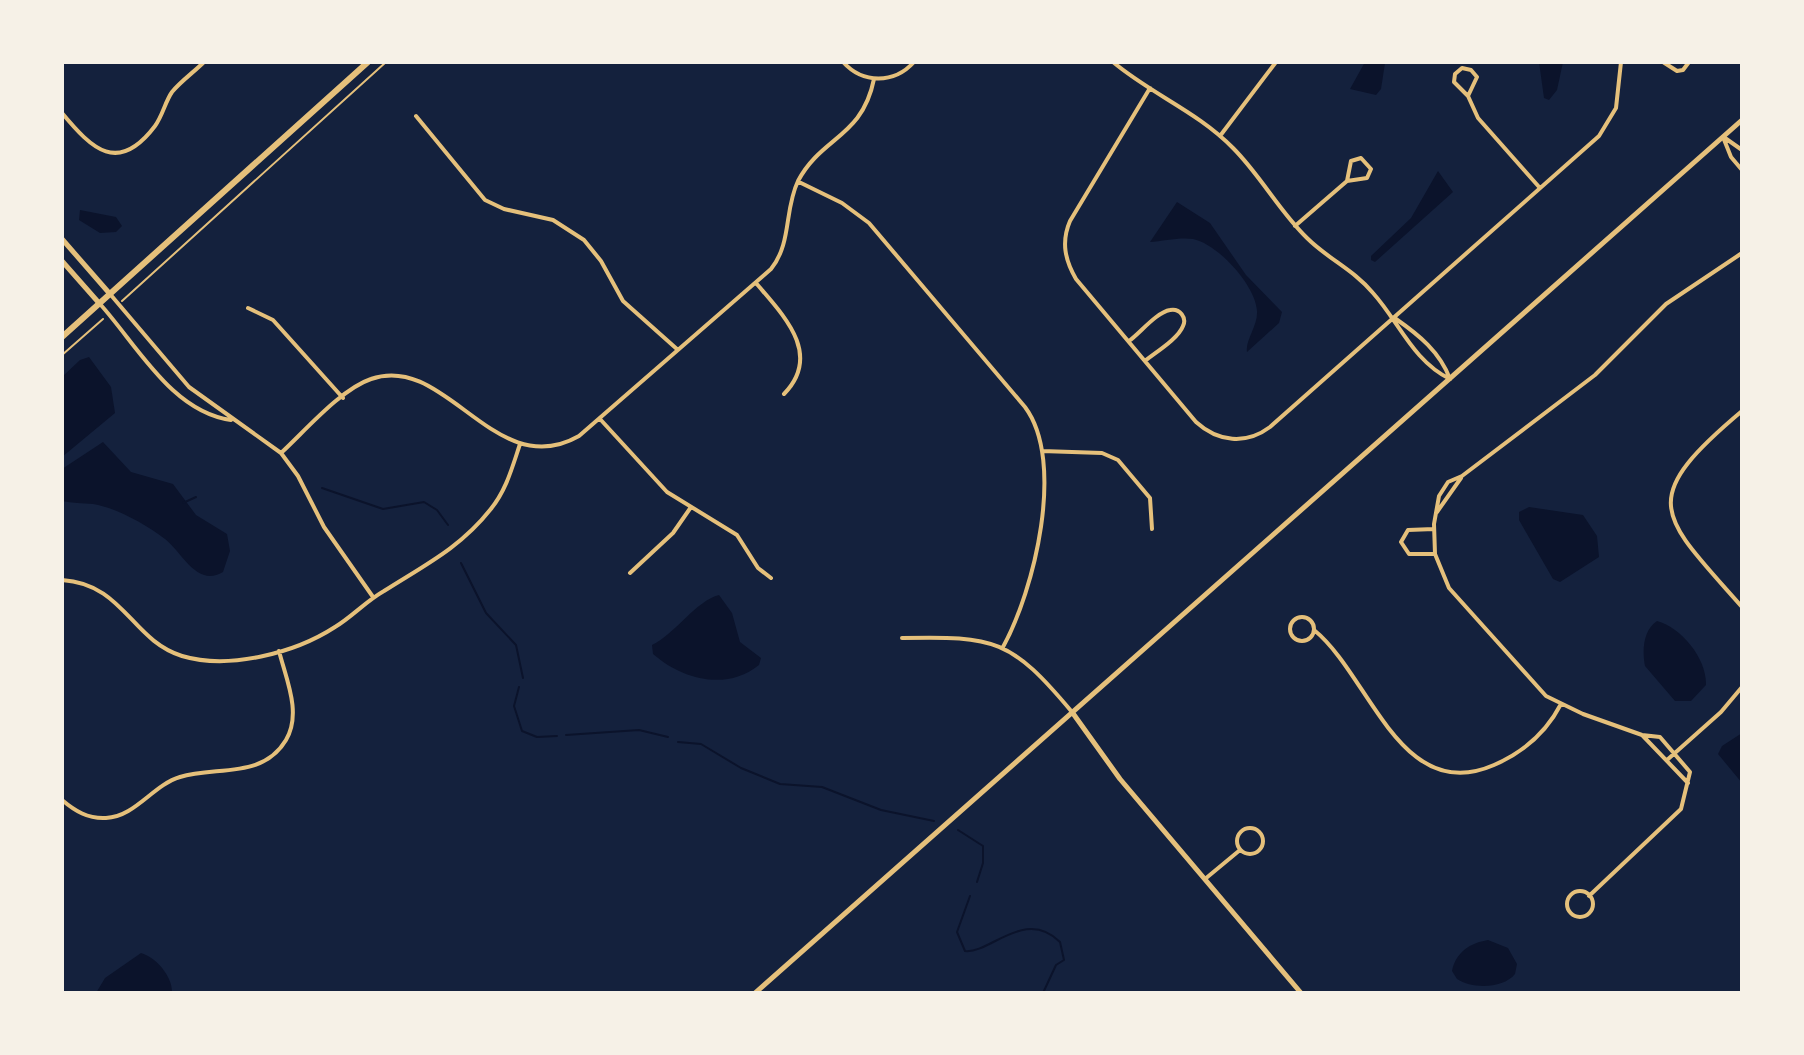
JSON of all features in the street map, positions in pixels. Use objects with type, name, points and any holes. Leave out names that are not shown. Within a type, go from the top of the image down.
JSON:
[{"type":"main road","points":[[62,337],[368,62]]},
{"type":"street","points":[[62,113],[90,146],[110,154],[129,150],[150,131],[172,93],[204,62]]},
{"type":"street","points":[[843,62],[860,75],[874,79],[895,76],[914,62]]},
{"type":"street","points":[[1113,62],[1220,136],[1253,169],[1295,226],[1359,277],[1394,317],[1428,344],[1444,362],[1450,379]]},
{"type":"street","points":[[1220,136],[1276,62]]},
{"type":"street","points":[[1150,88],[1073,214],[1064,239],[1067,261],[1074,276],[1205,430],[1225,438],[1248,438],[1270,427],[1599,136],[1612,120],[1618,99],[1621,62]]},
{"type":"street","points":[[1663,62],[1677,71],[1689,62]]},
{"type":"street","points":[[1468,96],[1477,77],[1471,70],[1462,68],[1455,74],[1454,82],[1468,96],[1481,122],[1540,188]]},
{"type":"street","points":[[281,453],[343,398],[372,378],[405,377],[427,387],[520,444],[542,447],[562,444],[600,419],[756,283],[782,253],[798,182],[814,159],[857,122],[869,101],[874,79]]},
{"type":"street","points":[[416,116],[485,200],[504,209],[553,220],[584,240],[601,261],[623,301],[678,350]]},
{"type":"street","points":[[755,993],[1742,120]]},
{"type":"street","points":[[1723,137],[1742,150]]},
{"type":"street","points":[[1723,137],[1731,157],[1742,170]]},
{"type":"street","points":[[1295,226],[1347,181],[1366,179],[1371,172],[1369,163],[1361,158],[1351,161],[1347,181]]},
{"type":"street","points":[[798,182],[842,203],[872,225],[1028,411],[1039,431],[1042,451],[1038,555],[1003,647]]},
{"type":"street","points":[[62,239],[189,387],[281,453],[298,476],[324,527],[373,597]]},
{"type":"street","points":[[1589,896],[1679,811],[1690,772],[1676,752],[1657,736],[1642,735],[1561,704],[1530,681],[1443,577],[1435,554],[1434,529],[1442,490],[1448,482],[1462,476],[1590,380],[1666,304],[1742,253]]},
{"type":"street","points":[[62,261],[174,390],[208,413],[234,420]]},
{"type":"street","points":[[756,283],[790,323],[799,342],[798,372],[784,394]]},
{"type":"street","points":[[248,308],[273,320],[343,398]]},
{"type":"street","points":[[1129,342],[1165,312],[1174,310],[1181,314],[1185,321],[1181,331],[1145,361]]},
{"type":"street","points":[[1394,317],[1410,345],[1434,371],[1450,379]]},
{"type":"street","points":[[1742,411],[1683,465],[1674,482],[1671,503],[1672,519],[1681,537],[1742,607]]},
{"type":"street","points":[[600,419],[657,482],[691,507],[731,529],[744,542],[762,572],[771,578]]},
{"type":"street","points":[[62,580],[87,584],[108,594],[151,638],[184,656],[231,659],[279,651],[328,632],[373,597],[430,566],[484,518],[505,486],[520,444]]},
{"type":"street","points":[[1042,451],[1102,453],[1120,461],[1149,495],[1152,529]]},
{"type":"street","points":[[1437,512],[1462,476]]},
{"type":"street","points":[[630,573],[671,536],[691,507]]},
{"type":"street","points":[[1434,529],[1408,530],[1401,543],[1411,555],[1435,554]]},
{"type":"street","points":[[1314,630],[1311,637],[1301,642],[1294,639],[1289,629],[1292,621],[1303,617],[1310,620],[1314,630],[1343,661],[1405,749],[1441,770],[1478,771],[1505,760],[1543,732],[1561,704]]},
{"type":"street","points":[[902,638],[965,637],[1003,647],[1031,665],[1072,712],[1120,779],[1301,993]]},
{"type":"street","points":[[62,800],[84,815],[113,817],[177,778],[244,769],[269,758],[285,742],[294,716],[279,651]]},
{"type":"street","points":[[1667,760],[1721,712],[1742,687]]},
{"type":"street","points":[[1642,735],[1688,783]]},
{"type":"street","points":[[1253,828],[1262,834],[1263,845],[1257,852],[1248,854],[1240,849],[1237,838],[1242,831],[1253,828]]},
{"type":"street","points":[[1205,879],[1240,849]]},
{"type":"street","points":[[1582,892],[1589,896],[1592,908],[1588,914],[1572,914],[1568,907],[1571,895],[1582,892]]},
{"type":"path","points":[[130,296],[135,286],[386,62]]},
{"type":"path","points":[[62,355],[97,325]]},
{"type":"water","points":[[1365,62],[1385,63],[1381,89],[1376,95],[1350,89]]},
{"type":"water","points":[[1539,62],[1563,62],[1557,90],[1549,100],[1544,98]]},
{"type":"water","points":[[1438,171],[1453,192],[1375,262],[1371,260],[1371,256],[1411,218]]},
{"type":"water","points":[[1177,202],[1210,223],[1246,275],[1282,312],[1279,323],[1247,352],[1257,311],[1250,290],[1234,268],[1213,249],[1193,239],[1150,242]]},
{"type":"water","points":[[80,210],[116,217],[122,226],[116,232],[100,233],[79,220]]},
{"type":"water","points":[[89,357],[111,387],[115,413],[62,457],[62,377],[80,360]]},
{"type":"water","points":[[103,442],[131,472],[173,484],[196,515],[227,534],[230,551],[223,572],[214,576],[198,572],[165,539],[121,513],[93,504],[62,501],[62,469]]},
{"type":"water","points":[[1529,507],[1583,515],[1597,536],[1599,557],[1560,582],[1553,579],[1519,520],[1519,512]]},
{"type":"water","points":[[719,595],[732,613],[740,642],[761,658],[759,665],[733,678],[705,679],[678,670],[653,654],[652,645],[702,603]]},
{"type":"water","points":[[1657,621],[1684,637],[1698,655],[1706,685],[1691,701],[1675,701],[1645,666],[1645,641]]},
{"type":"water","points":[[1742,733],[1742,783],[1718,754],[1722,746]]},
{"type":"water","points":[[1488,940],[1508,948],[1517,964],[1515,974],[1503,983],[1487,986],[1471,985],[1457,979],[1452,971],[1460,954],[1475,943]]},
{"type":"water","points":[[141,953],[162,968],[170,981],[172,993],[96,993],[105,978]]},
{"type":"waterway","points":[[322,488],[383,509],[424,502],[437,510],[448,525]]},
{"type":"waterway","points":[[183,503],[196,497]]},
{"type":"waterway","points":[[461,563],[486,613],[516,645],[523,678]]},
{"type":"waterway","points":[[519,687],[514,706],[522,731],[537,737],[557,736]]},
{"type":"waterway","points":[[566,735],[639,730],[668,737]]},
{"type":"waterway","points":[[678,742],[701,744],[741,768],[780,784],[822,787],[881,810],[934,821]]},
{"type":"waterway","points":[[958,830],[983,846],[983,863],[977,882]]},
{"type":"waterway","points":[[970,896],[957,932],[965,951],[975,950],[1021,930],[1047,932],[1060,942],[1064,960],[1056,965],[1043,993]]}]
